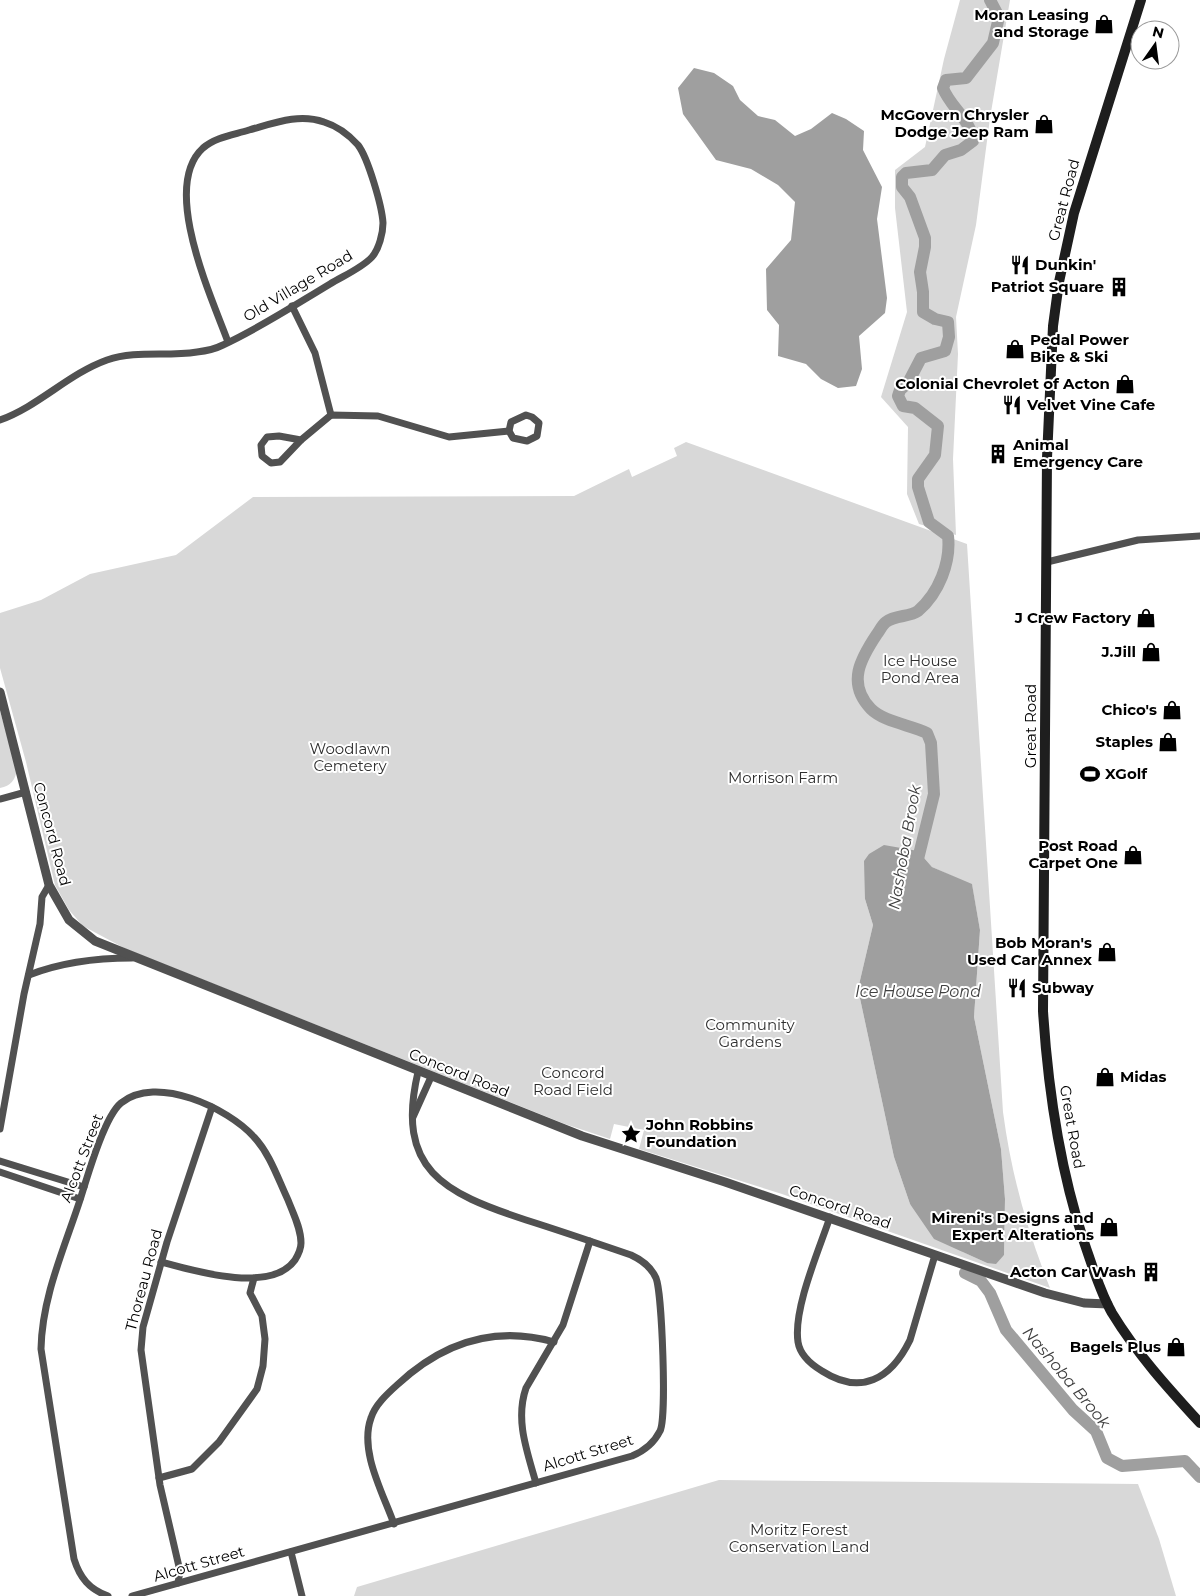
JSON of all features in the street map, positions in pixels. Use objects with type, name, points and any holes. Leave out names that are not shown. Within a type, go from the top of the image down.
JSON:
[{"type":"main road","name":"Great Road","points":[[1141,0],[1074,213],[1059,282],[1049,382],[1043,1010],[1046,1059],[1056,1132],[1069,1197],[1108,1304],[1140,1355],[1200,1423]]},
{"type":"street","name":"Old Village Road","points":[[0,420],[24,410],[72,378],[105,361],[134,354],[195,352],[228,342],[292,306],[372,256],[381,237],[383,222],[367,165],[359,147],[342,130],[324,122],[301,117],[219,138],[202,149],[192,164],[186,200],[190,231],[196,256],[228,342]]},
{"type":"street","points":[[292,306],[315,353],[331,415]]},
{"type":"street","points":[[301,440],[278,436],[267,437],[261,445],[262,456],[271,464],[278,463],[301,440],[331,415],[378,416],[449,437],[508,431]]},
{"type":"street","points":[[521,416],[532,416],[540,426],[537,436],[531,440],[516,439],[508,431],[511,422],[521,416]]},
{"type":"street","points":[[1047,562],[1138,540],[1200,536]]},
{"type":"street","name":"Concord Road","points":[[0,692],[49,885],[62,911],[73,925],[96,941],[132,958],[582,1136],[830,1218],[1058,1297],[1084,1303],[1108,1304]]},
{"type":"street","points":[[0,799],[26,792]]},
{"type":"street","points":[[0,1129],[28,974],[40,924],[42,897],[49,885]]},
{"type":"street","points":[[28,974],[54,965],[83,960],[132,958]]},
{"type":"street","name":"Alcott Street","points":[[132,1596],[394,1524],[642,1452],[656,1438],[663,1422],[664,1396],[655,1277],[648,1266],[637,1257],[492,1208],[449,1188],[425,1162],[415,1144],[411,1105],[418,1072]]},
{"type":"street","points":[[412,1125],[417,1107],[431,1077]]},
{"type":"street","name":"Alcott Street","points":[[108,1596],[93,1590],[78,1573],[41,1349],[48,1294],[104,1134],[120,1103],[141,1093],[164,1093],[183,1096],[212,1107],[244,1128],[264,1150],[299,1228],[302,1243],[293,1263],[274,1274],[254,1278],[192,1271],[161,1262]]},
{"type":"street","name":"Thoreau Road","points":[[178,1583],[180,1571],[159,1478],[141,1350],[143,1327],[161,1262],[212,1107]]},
{"type":"street","points":[[0,1161],[84,1187]]},
{"type":"street","points":[[0,1172],[80,1199]]},
{"type":"street","points":[[830,1218],[800,1312],[798,1344],[805,1357],[815,1367],[832,1378],[851,1384],[873,1380],[889,1370],[903,1354],[910,1340],[935,1255]]},
{"type":"street","points":[[536,1482],[522,1425],[521,1410],[526,1388],[554,1342],[571,1303],[590,1241]]},
{"type":"street","points":[[159,1478],[192,1469],[219,1442],[257,1389],[263,1366],[265,1339],[262,1316],[250,1293],[254,1278]]},
{"type":"street","points":[[394,1524],[370,1458],[368,1433],[371,1418],[386,1396],[426,1362],[474,1339],[506,1334],[534,1336],[554,1342]]},
{"type":"street","points":[[291,1552],[302,1596]]},
{"type":"green space","points":[[960,0],[1010,0],[990,118],[976,225],[956,317],[958,354],[953,459],[956,535],[919,524],[907,494],[908,427],[881,397],[907,312],[895,208],[895,170],[925,147],[944,59]]},
{"type":"green space","name":"Woodlawn Cemetery","points":[[686,442],[967,544],[1003,1112],[1010,1157],[1021,1201],[1034,1245],[1050,1288],[782,1194],[639,1149],[644,1130],[614,1124],[610,1139],[565,1124],[126,949],[83,926],[69,910],[55,885],[26,762],[0,668],[0,613],[41,600],[90,574],[176,555],[253,497],[574,496],[629,469],[632,477],[677,456],[674,448]],"holes":[[[918,851],[932,867],[972,885],[980,930],[974,1017],[1001,1149],[1005,1199],[1004,1255],[987,1263],[963,1252],[910,1204],[894,1157],[858,989],[873,925],[865,899]]]},
{"type":"green space","points":[[0,711],[17,770],[12,782],[0,788]]},
{"type":"green space","name":"Moritz Forest Conservation Land","points":[[719,1480],[1138,1484],[1159,1539],[1176,1596],[354,1596],[357,1587]]},
{"type":"water","points":[[694,68],[714,73],[733,86],[740,100],[758,116],[775,120],[795,136],[811,129],[832,113],[846,119],[864,131],[863,150],[882,187],[877,219],[887,298],[885,313],[859,336],[862,369],[856,386],[838,388],[821,379],[806,364],[778,356],[779,325],[767,310],[766,269],[791,240],[795,202],[778,185],[751,169],[716,160],[683,114],[678,88]]},
{"type":"water","name":"Ice House Pond","points":[[884,845],[918,851],[932,867],[972,884],[980,930],[974,1017],[1001,1149],[1005,1199],[1004,1255],[996,1264],[987,1263],[934,1239],[910,1204],[894,1157],[858,989],[873,925],[865,899],[864,861],[869,854]]},
{"type":"waterway","name":"Nashoba Brook","points":[[916,867],[934,794],[931,743],[927,733],[890,720],[871,709],[863,699],[859,690],[858,680],[861,661],[882,626],[894,618],[915,613],[925,604],[938,586],[948,556],[948,536],[929,522],[918,487],[918,479],[935,455],[938,426],[915,408],[903,406],[898,396],[900,390],[908,383],[921,358],[945,351],[949,337],[948,322],[935,319],[923,312],[920,272],[925,238],[910,197],[902,187],[902,177],[906,173],[932,170],[945,155],[961,150],[973,141],[969,127],[943,88],[946,80],[966,78],[993,43],[999,17],[990,0]]},
{"type":"waterway","name":"Nashoba Brook","points":[[965,1273],[981,1281],[990,1293],[1006,1330],[1073,1410],[1096,1431],[1107,1458],[1122,1466],[1185,1461],[1200,1477]]},
{"type":"place","name":"Moran Leasing and Storage","points":[[1104,24]]},
{"type":"place","name":"McGovern Chrysler Dodge Jeep Ram","points":[[1044,124]]},
{"type":"place","name":"Dunkin'","points":[[1020,265]]},
{"type":"place","name":"Patriot Square","points":[[1119,287]]},
{"type":"place","name":"Pedal Power Bike & Ski","points":[[1015,349]]},
{"type":"place","name":"Colonial Chevrolet of Acton","points":[[1125,384]]},
{"type":"place","name":"Velvet Vine Cafe","points":[[1012,405]]},
{"type":"place","name":"Animal Emergency Care","points":[[998,454]]},
{"type":"place","name":"J Crew Factory","points":[[1146,618]]},
{"type":"place","name":"J.Jill","points":[[1151,652]]},
{"type":"place","name":"Chico's","points":[[1172,710]]},
{"type":"place","name":"Staples","points":[[1168,742]]},
{"type":"place","name":"XGolf","points":[[1090,774]]},
{"type":"place","name":"Post Road Carpet One","points":[[1133,855]]},
{"type":"place","name":"Bob Moran's Used Car Annex","points":[[1107,952]]},
{"type":"place","name":"Subway","points":[[1017,988]]},
{"type":"place","name":"Midas","points":[[1105,1077]]},
{"type":"place","name":"John Robbins Foundation","points":[[631,1134]]},
{"type":"place","name":"Mireni's Designs and Expert Alterations","points":[[1109,1227]]},
{"type":"place","name":"Acton Car Wash","points":[[1151,1272]]},
{"type":"place","name":"Bagels Plus","points":[[1176,1347]]},
{"type":"park label","name":"Ice House Pond Area","points":[[920,670]]},
{"type":"park label","name":"Morrison Farm","points":[[783,778]]},
{"type":"park label","name":"Community Gardens","points":[[750,1034]]},
{"type":"park label","name":"Concord Road Field","points":[[573,1082]]}]
